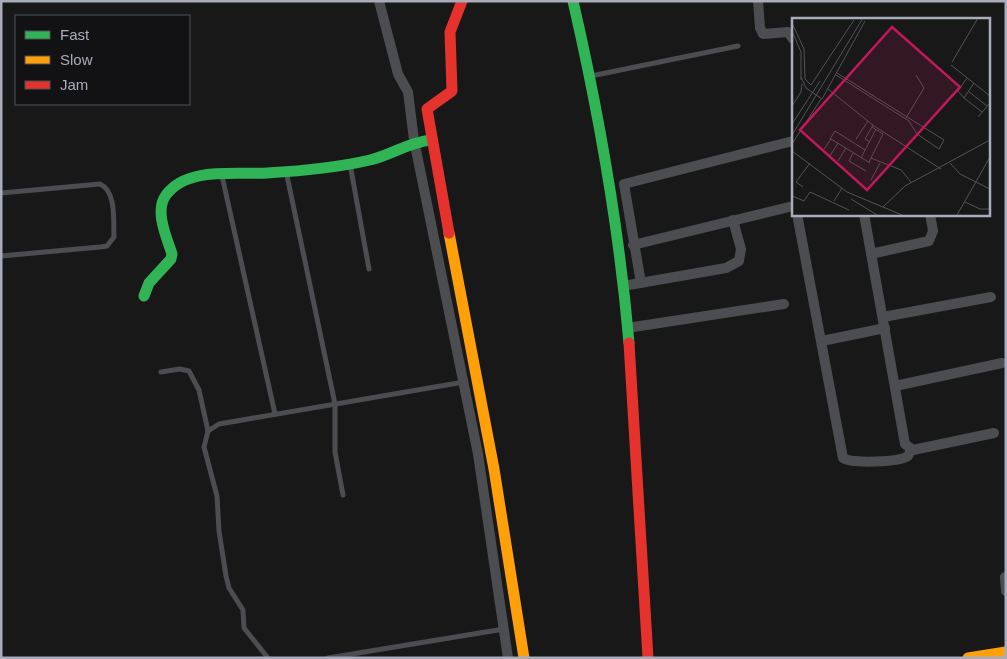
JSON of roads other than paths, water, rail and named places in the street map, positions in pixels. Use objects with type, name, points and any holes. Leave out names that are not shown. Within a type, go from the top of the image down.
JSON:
[{"type":"street","points":[[379,1],[398,74],[408,92],[414,140],[478,454],[508,658]]},
{"type":"street","points":[[462,1],[450,32],[452,91],[427,109],[431,140],[511,562],[524,658]]},
{"type":"street","points":[[573,1],[591,76],[623,286],[637,458],[648,658]]},
{"type":"street","points":[[758,1],[760,28],[763,34],[788,32],[792,38]]},
{"type":"street","points":[[144,296],[149,283],[171,259],[172,254],[161,208],[165,196],[178,185],[196,178],[286,171],[371,160],[414,140],[431,140]]},
{"type":"street","points":[[641,283],[624,184],[792,140]]},
{"type":"street","points":[[633,245],[792,206]]},
{"type":"street","points":[[797,215],[843,458],[849,461],[901,459],[908,456],[911,450]]},
{"type":"street","points":[[864,215],[905,444],[911,450]]},
{"type":"street","points":[[871,254],[930,241],[933,237],[930,215]]},
{"type":"street","points":[[623,286],[726,268],[739,261],[742,249],[733,220]]},
{"type":"street","points":[[883,317],[991,297]]},
{"type":"street","points":[[627,328],[784,304]]},
{"type":"street","points":[[822,341],[885,328]]},
{"type":"street","points":[[895,386],[1002,363]]},
{"type":"street","points":[[911,450],[994,433]]},
{"type":"street","points":[[1004,577],[1006,591]]},
{"type":"street","points":[[502,617],[518,615]]},
{"type":"street","points":[[968,658],[1006,652]]},
{"type":"lane","points":[[591,76],[738,46]]},
{"type":"lane","points":[[349,163],[369,269]]},
{"type":"lane","points":[[286,171],[335,404],[335,452],[343,495]]},
{"type":"lane","points":[[222,176],[275,414]]},
{"type":"lane","points":[[1,193],[100,184],[109,192],[111,198],[114,237],[106,246],[1,256]]},
{"type":"lane","points":[[161,372],[180,369],[189,371],[199,390],[208,431],[204,448],[216,496],[219,531],[229,588],[243,610],[244,628],[268,658]]},
{"type":"lane","points":[[208,431],[218,424],[464,382]]},
{"type":"lane","points":[[328,658],[504,629]]}]
